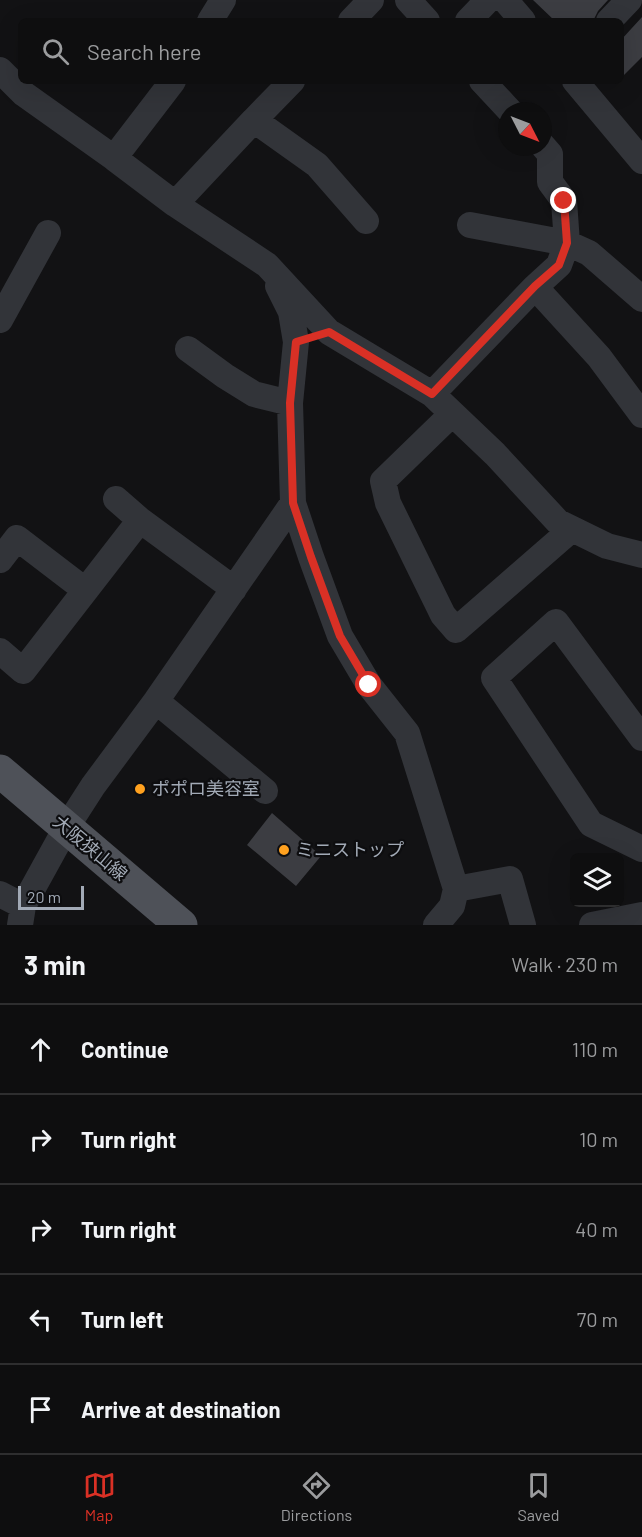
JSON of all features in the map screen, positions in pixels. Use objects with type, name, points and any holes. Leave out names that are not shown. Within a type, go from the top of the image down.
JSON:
[{"type":"main road","name":"大阪狭山線","points":[[0,771],[181,925]]},
{"type":"street","points":[[212,18],[223,0]]},
{"type":"street","points":[[354,18],[371,0]]},
{"type":"street","points":[[408,0],[424,18]]},
{"type":"street","points":[[471,18],[488,0]]},
{"type":"street","points":[[505,0],[520,18]]},
{"type":"street","points":[[612,18],[629,0]]},
{"type":"street","points":[[0,70],[24,94],[174,204],[267,265],[329,332],[432,394],[495,454],[558,522],[608,546],[640,553]]},
{"type":"street","points":[[114,158],[171,84]]},
{"type":"street","points":[[174,204],[289,84]]},
{"type":"street","points":[[485,84],[502,102]]},
{"type":"street","points":[[578,84],[642,161]]},
{"type":"street","points":[[254,120],[317,165],[366,221]]},
{"type":"street","points":[[432,394],[535,286],[559,265],[567,243],[564,201],[550,182],[550,156]]},
{"type":"street","points":[[470,225],[567,243],[589,253],[642,298]]},
{"type":"street","points":[[0,320],[48,233]]},
{"type":"street","points":[[267,265],[291,312],[296,342],[290,403],[293,503],[340,636],[369,685],[407,734],[456,889],[452,906],[436,925]]},
{"type":"street","points":[[535,286],[600,357],[642,415]]},
{"type":"street","points":[[296,342],[329,332]]},
{"type":"street","points":[[188,349],[254,394],[290,403]]},
{"type":"street","points":[[452,414],[383,480],[388,503],[443,615],[456,630],[572,529]]},
{"type":"street","points":[[116,499],[140,520],[234,589]]},
{"type":"street","points":[[0,894],[21,916],[66,828],[93,786],[156,701],[293,503]]},
{"type":"street","points":[[0,651],[23,671],[140,520]]},
{"type":"street","points":[[0,560],[17,538],[85,590]]},
{"type":"street","points":[[642,738],[556,622],[494,678],[591,824],[642,849]]},
{"type":"street","points":[[156,701],[266,791]]},
{"type":"street","points":[[456,889],[510,879],[523,925]]},
{"type":"street","points":[[592,925],[642,915]]},
{"type":"building","points":[[533,0],[608,0],[594,18],[552,18]]},
{"type":"building","points":[[642,17],[642,57],[624,75],[624,37]]},
{"type":"building","name":"ミニストップ","points":[[272,813],[321,856],[296,886],[247,845]]},
{"type":"place","name":"ポポロ美容室","points":[[140,789]]},
{"type":"place","name":"ミニストップ","points":[[284,850]]},
{"type":"route","points":[[369,685],[340,636],[293,503],[290,403],[296,342],[329,332],[432,394],[535,286],[559,265],[567,243],[564,201]]}]
